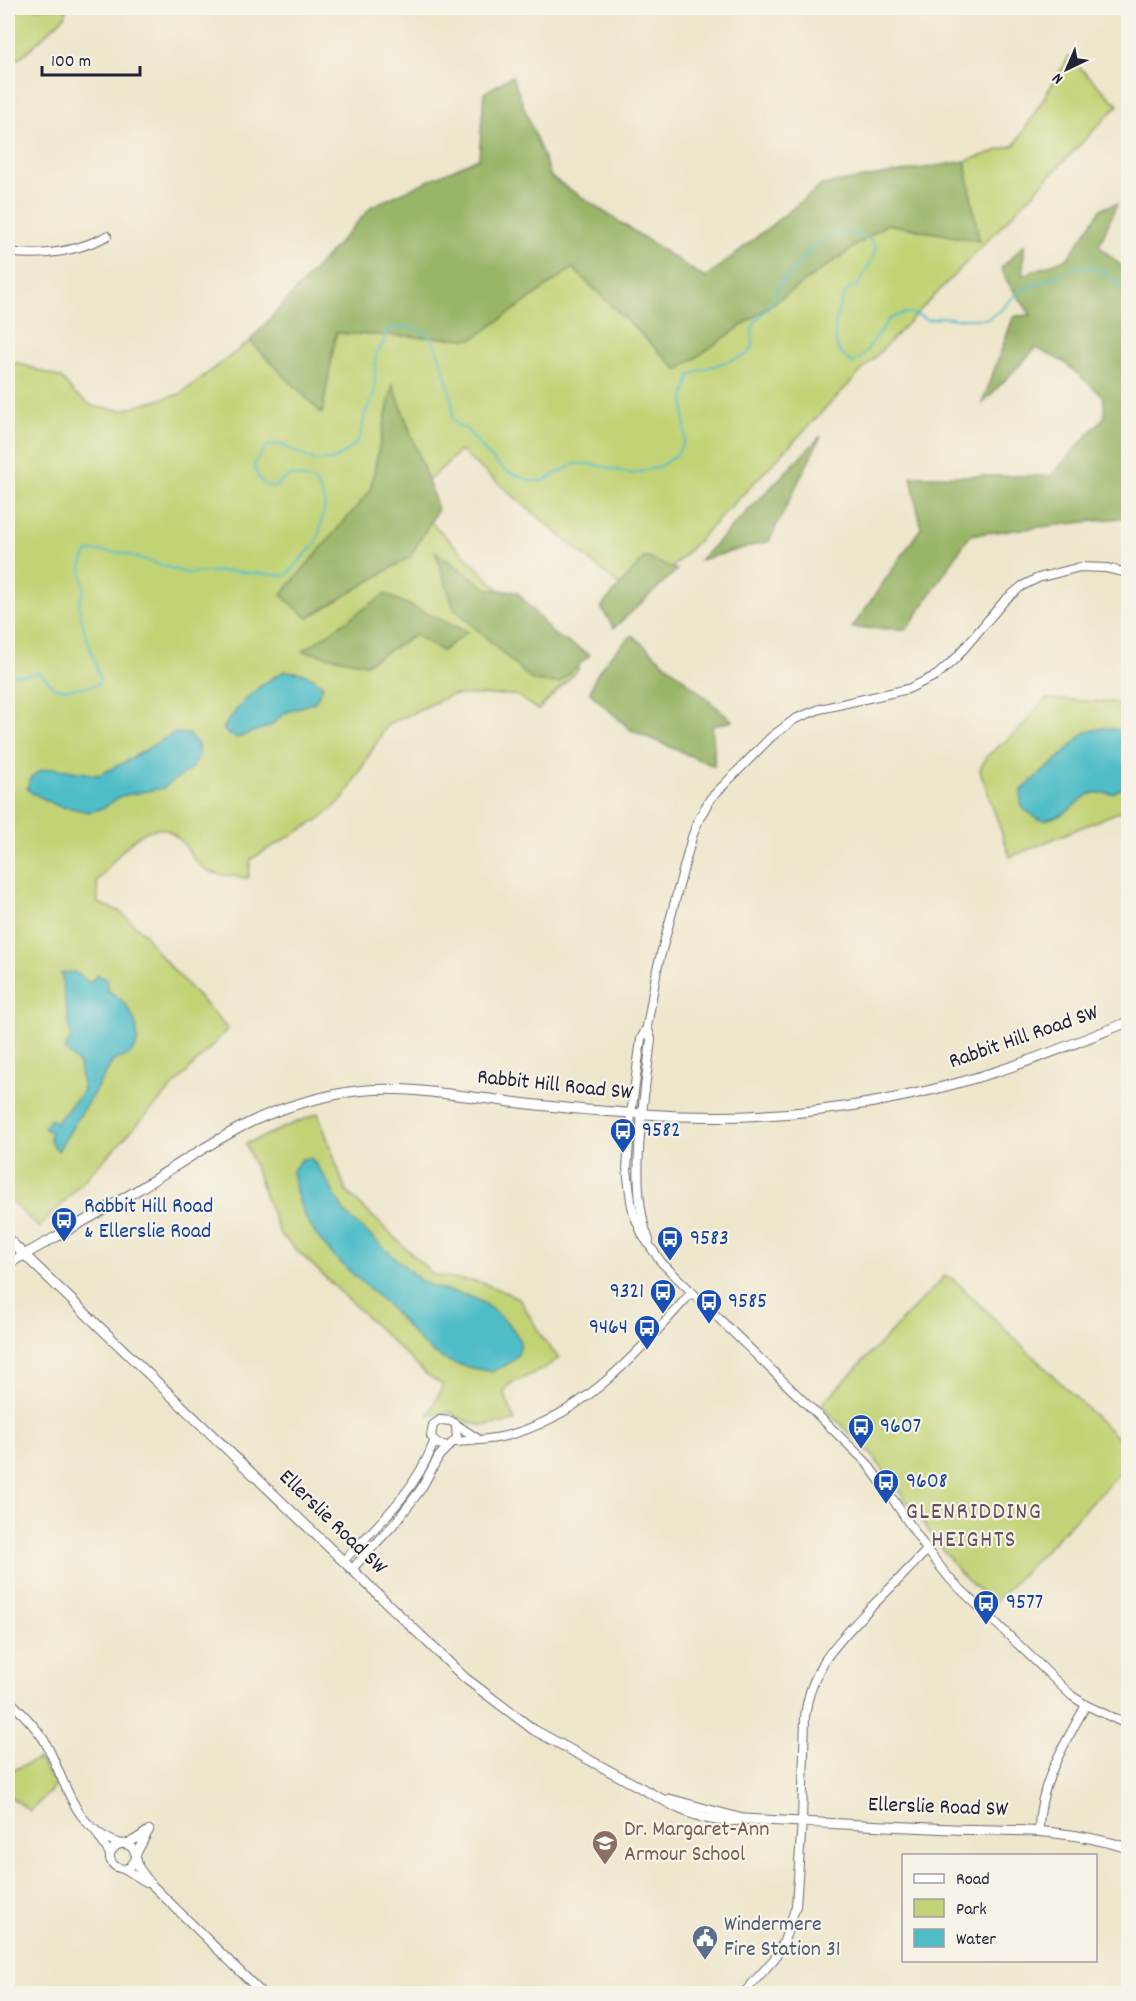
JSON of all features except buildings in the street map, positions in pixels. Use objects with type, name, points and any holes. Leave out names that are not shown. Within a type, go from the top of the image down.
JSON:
[{"type":"main road","name":"Rabbit Hill Road SW","points":[[8,1264],[250,1122],[316,1098],[364,1090],[411,1090],[631,1114],[705,1118],[792,1114],[912,1095],[999,1071],[1128,1022]]},
{"type":"main road","name":"Ellerslie Road SW","points":[[8,1239],[465,1678],[512,1715],[566,1749],[658,1796],[745,1819],[920,1828],[1039,1830],[1074,1834],[1128,1848]]},
{"type":"street","points":[[8,252],[54,253],[81,248],[107,236]]},
{"type":"street","points":[[1128,573],[1106,568],[1080,567],[1053,572],[1022,586],[1005,600],[956,658],[937,675],[914,687],[898,692],[804,714],[771,737],[710,800],[695,829],[654,983],[647,1028],[641,1039],[631,1114],[627,1169],[634,1215],[643,1236],[661,1262],[866,1462],[927,1550],[971,1601],[1059,1685],[1086,1705],[1128,1725]]},
{"type":"street","points":[[647,1028],[651,1039],[643,1114],[639,1190],[648,1237],[661,1262]]},
{"type":"street","points":[[434,1442],[440,1446],[500,1437],[552,1418],[600,1387],[691,1293]]},
{"type":"street","points":[[343,1561],[407,1494],[434,1442],[431,1431],[436,1422],[448,1420],[479,1440]]},
{"type":"street","points":[[352,1569],[411,1503],[437,1459],[458,1434],[456,1426]]},
{"type":"street","points":[[743,1994],[775,1958],[784,1941],[796,1906],[802,1821],[805,1717],[816,1676],[825,1658],[839,1640],[927,1550]]},
{"type":"street","points":[[8,1699],[38,1731],[69,1796],[110,1854],[113,1865],[119,1869],[132,1865],[149,1830],[132,1841],[114,1847],[110,1854]]},
{"type":"street","points":[[1039,1830],[1044,1790],[1053,1766],[1086,1705]]},
{"type":"street","points":[[94,1829],[132,1847],[140,1868],[151,1884],[263,1994]]},
{"type":"street","points":[[125,1869],[151,1884]]},
{"type":"green space","points":[[8,8],[67,8],[65,16],[27,52],[8,66]]},
{"type":"green space","points":[[1069,57],[1118,105],[639,602],[460,451],[428,481],[393,385],[375,466],[579,669],[538,710],[516,695],[451,695],[387,725],[344,798],[323,817],[251,859],[248,878],[208,871],[195,861],[182,842],[164,829],[154,829],[145,833],[126,847],[97,882],[98,903],[119,911],[146,935],[158,953],[228,1029],[39,1228],[8,1198],[8,362],[18,363],[61,378],[74,393],[94,407],[123,410],[180,394],[250,341],[322,413],[336,333],[473,339],[573,268],[678,370],[887,224],[979,241],[965,161],[1015,145]]},
{"type":"green space","points":[[512,76],[551,177],[705,278],[822,185],[965,161],[979,241],[887,224],[678,370],[573,268],[473,339],[336,333],[322,414],[250,341],[372,206],[479,158],[484,93]]},
{"type":"green space","points":[[1117,204],[1099,246],[1128,272],[1128,517],[970,535],[907,629],[852,628],[921,528],[911,476],[1051,476],[1105,416],[1103,396],[1064,362],[1036,348],[982,404],[1013,318],[1031,315],[1007,281],[1001,268],[1024,245],[1023,275],[1068,258],[1102,208]]},
{"type":"green space","points":[[393,384],[438,509],[410,557],[308,618],[281,595],[370,491]]},
{"type":"green space","points":[[821,436],[769,541],[700,560]]},
{"type":"green space","points":[[435,551],[488,589],[517,592],[553,634],[590,655],[559,683],[533,681],[454,608]]},
{"type":"green space","points":[[645,557],[677,570],[614,628],[601,607]]},
{"type":"green space","points":[[385,594],[467,632],[442,651],[415,635],[366,664],[303,651]]},
{"type":"green space","points":[[632,635],[733,721],[712,726],[714,766],[631,730],[590,693],[601,668]]},
{"type":"green space","points":[[1045,699],[1128,703],[1128,808],[1010,857],[980,770],[986,757],[1021,728]]},
{"type":"green space","points":[[318,1113],[346,1191],[434,1275],[483,1283],[519,1298],[543,1339],[559,1358],[543,1369],[508,1385],[504,1392],[515,1421],[481,1425],[468,1422],[450,1412],[428,1416],[443,1385],[426,1374],[280,1234],[246,1144]]},
{"type":"green space","points":[[945,1276],[954,1280],[1128,1448],[1128,1465],[993,1604],[960,1573],[872,1455],[821,1405]]},
{"type":"green space","points":[[38,1759],[55,1784],[30,1811],[8,1795],[8,1767],[13,1770]]},
{"type":"water","points":[[285,671],[306,674],[323,686],[315,702],[285,713],[270,726],[237,738],[228,734],[223,729],[242,703],[266,682]]},
{"type":"water","points":[[1104,728],[1128,730],[1128,784],[1113,793],[1088,795],[1061,815],[1045,820],[1038,819],[1025,810],[1021,804],[1021,792],[1026,786],[1083,734]]},
{"type":"water","points":[[174,733],[188,734],[198,745],[199,757],[191,769],[163,788],[121,796],[103,808],[89,812],[60,807],[32,793],[27,788],[31,777],[42,770],[53,768],[99,775]]},
{"type":"water","points":[[75,972],[90,983],[97,975],[107,979],[107,990],[114,994],[131,1013],[137,1028],[137,1039],[131,1053],[113,1061],[58,1151],[50,1141],[50,1132],[44,1128],[51,1119],[56,1123],[83,1091],[79,1064],[65,1050],[71,1037],[61,973]]},
{"type":"water","points":[[311,1158],[345,1213],[420,1280],[476,1299],[501,1317],[519,1341],[520,1348],[516,1357],[505,1366],[492,1372],[449,1362],[422,1343],[391,1309],[326,1248],[306,1219],[292,1171],[302,1159]]},
{"type":"waterway","points":[[8,674],[39,673],[54,688],[70,689],[97,685],[100,679],[79,610],[84,588],[82,566],[88,552],[123,553],[186,573],[229,571],[286,576],[315,544],[325,504],[314,481],[289,476],[276,487],[267,486],[260,480],[254,464],[267,446],[280,444],[314,461],[332,460],[345,453],[357,442],[362,431],[365,413],[374,395],[376,354],[383,344],[386,331],[391,329],[413,328],[427,334],[441,361],[449,388],[452,418],[458,426],[466,429],[491,458],[506,471],[531,481],[543,481],[575,464],[591,464],[633,474],[661,466],[677,454],[685,440],[684,399],[690,376],[701,370],[747,355],[753,346],[753,327],[773,302],[777,287],[814,248],[840,234],[859,235],[876,246],[872,260],[857,287],[851,287],[846,292],[837,315],[835,332],[837,346],[841,354],[853,363],[862,357],[889,319],[904,313],[916,314],[927,320],[943,317],[987,319],[1001,310],[1015,295],[1069,268],[1087,267],[1104,271],[1122,288],[1127,304],[1125,321],[1128,327]]},
{"type":"place","name":"9582","points":[[623,1154]]},
{"type":"place","name":"Rabbit Hill Road & Ellerslie Road","points":[[64,1243]]},
{"type":"place","name":"9583","points":[[670,1262]]},
{"type":"place","name":"9321","points":[[663,1315]]},
{"type":"place","name":"9585","points":[[709,1325]]},
{"type":"place","name":"9464","points":[[647,1351]]},
{"type":"place","name":"9607","points":[[861,1450]]},
{"type":"place","name":"9608","points":[[886,1505]]},
{"type":"place","name":"9577","points":[[986,1626]]},
{"type":"place","name":"Dr. Margaret-Ann Armour School","points":[[605,1866]]},
{"type":"place","name":"Windermere Fire Station 31","points":[[705,1961]]},
{"type":"district","name":"GLENRIDDING HEIGHTS","points":[[974,1527]]}]
